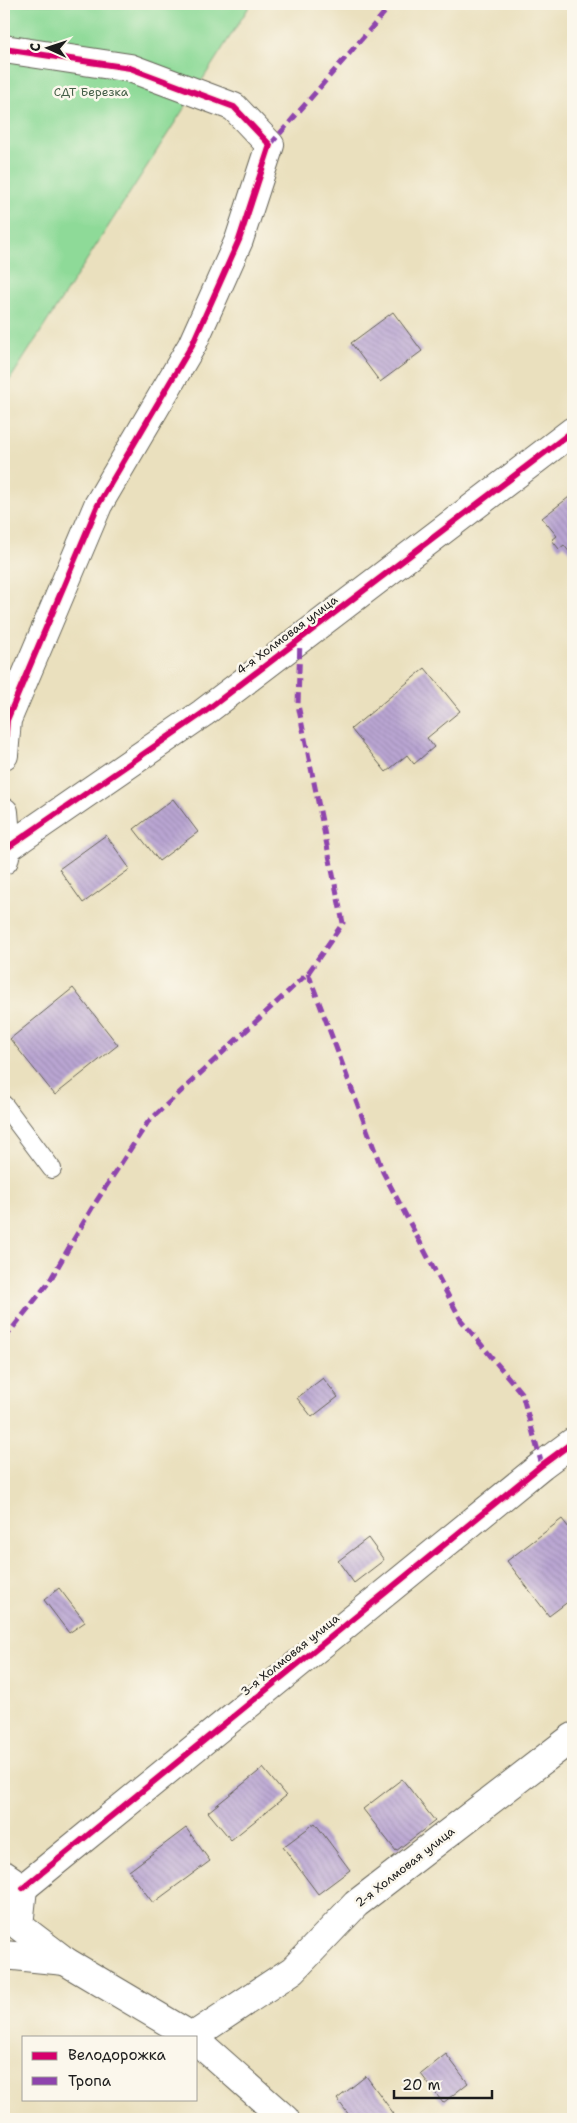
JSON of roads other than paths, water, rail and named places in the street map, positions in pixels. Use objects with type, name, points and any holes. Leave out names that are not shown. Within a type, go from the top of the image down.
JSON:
[{"type":"street","points":[[4,49],[130,68],[234,107],[270,145],[239,240],[192,345],[98,505],[8,720],[4,755]]},
{"type":"street","name":"4-я Холмовая улица","points":[[6,854],[202,713],[573,431]]},
{"type":"street","points":[[4,812],[6,854]]},
{"type":"street","name":"3-я Холмовая улица","points":[[13,1881],[573,1442]]},
{"type":"street","name":"2-я Холмовая улица","points":[[194,2036],[293,1970],[356,1904],[573,1737]]},
{"type":"street","points":[[13,1881],[19,1926],[65,1961],[191,2036]]},
{"type":"street","points":[[4,1954],[65,1961]]},
{"type":"street","points":[[198,2042],[286,2119]]},
{"type":"lane","points":[[4,1106],[52,1169]]},
{"type":"park label","name":"СДТ Березка","points":[[91,92]]}]
